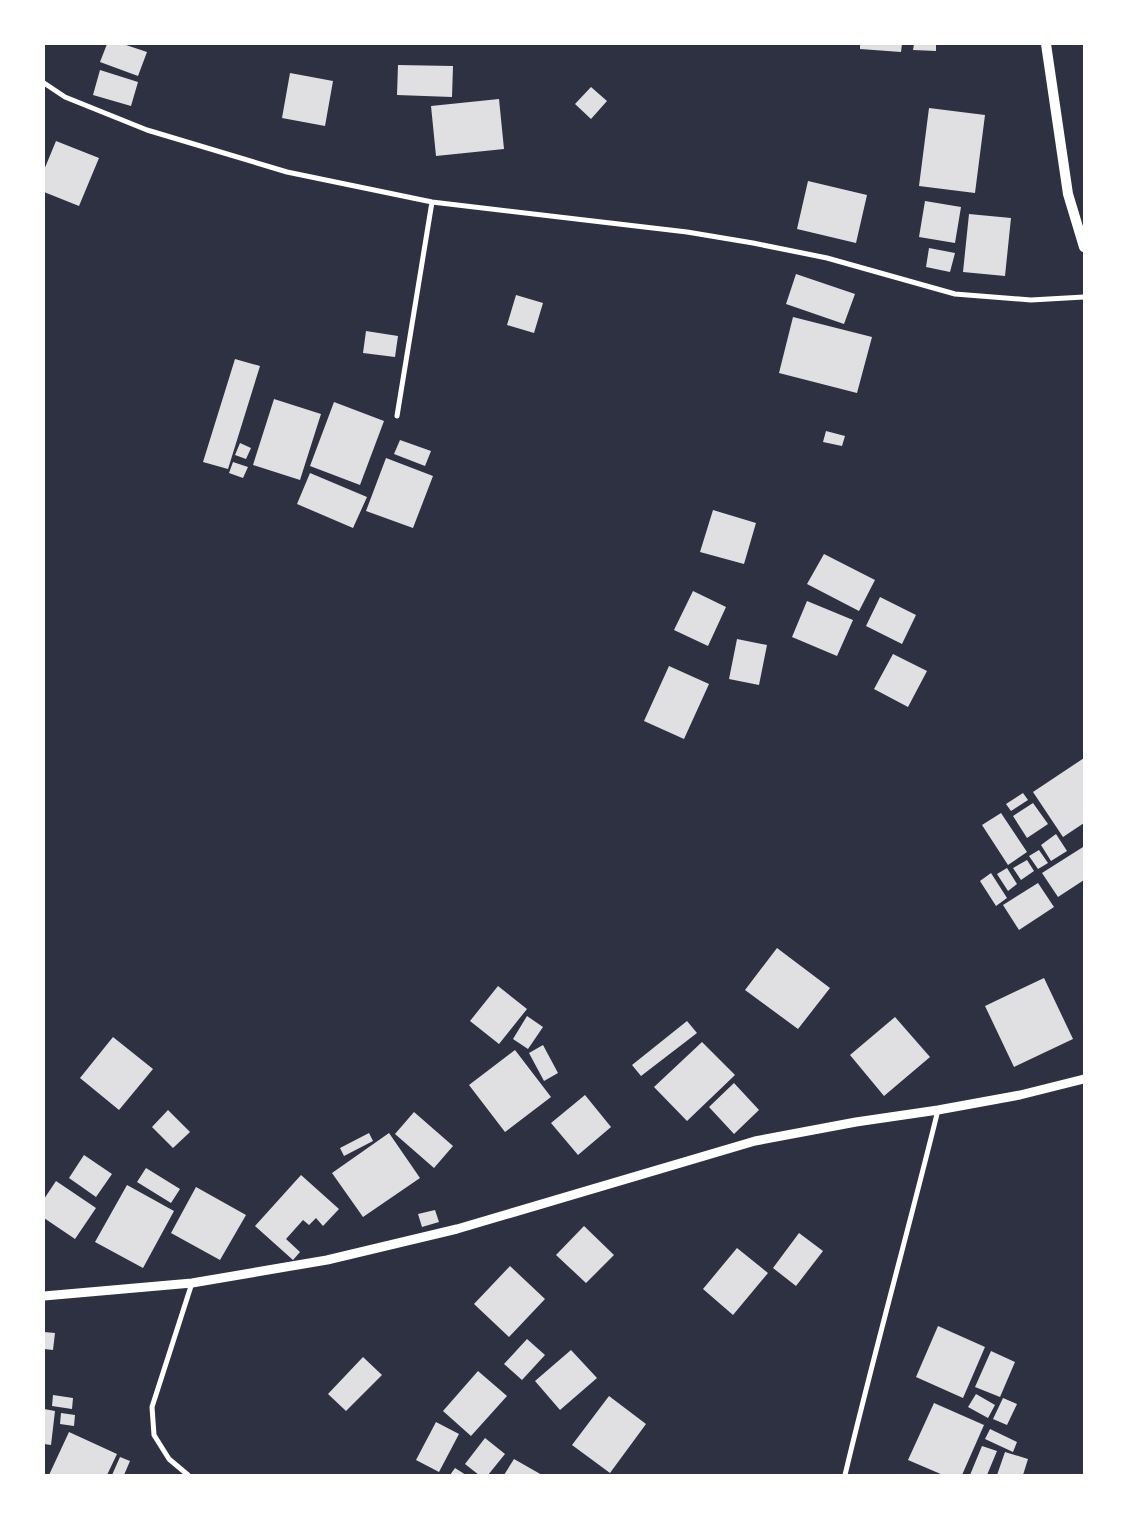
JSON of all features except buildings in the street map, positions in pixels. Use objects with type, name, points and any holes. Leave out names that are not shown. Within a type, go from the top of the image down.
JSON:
[{"type":"main road","points":[[1046,44],[1068,194],[1084,247]]},
{"type":"street","points":[[44,83],[65,97],[166,136],[287,172],[432,202],[687,232],[753,243],[828,258],[955,294],[1032,300],[1084,296]]},
{"type":"street","points":[[397,416],[432,202]]},
{"type":"street","points":[[44,1296],[192,1283],[327,1260],[457,1229],[754,1142],[856,1122],[1020,1095],[1084,1080]]},
{"type":"street","points":[[845,1475],[938,1110]]},
{"type":"street","points":[[188,1475],[169,1459],[154,1435],[152,1407],[192,1283]]}]
